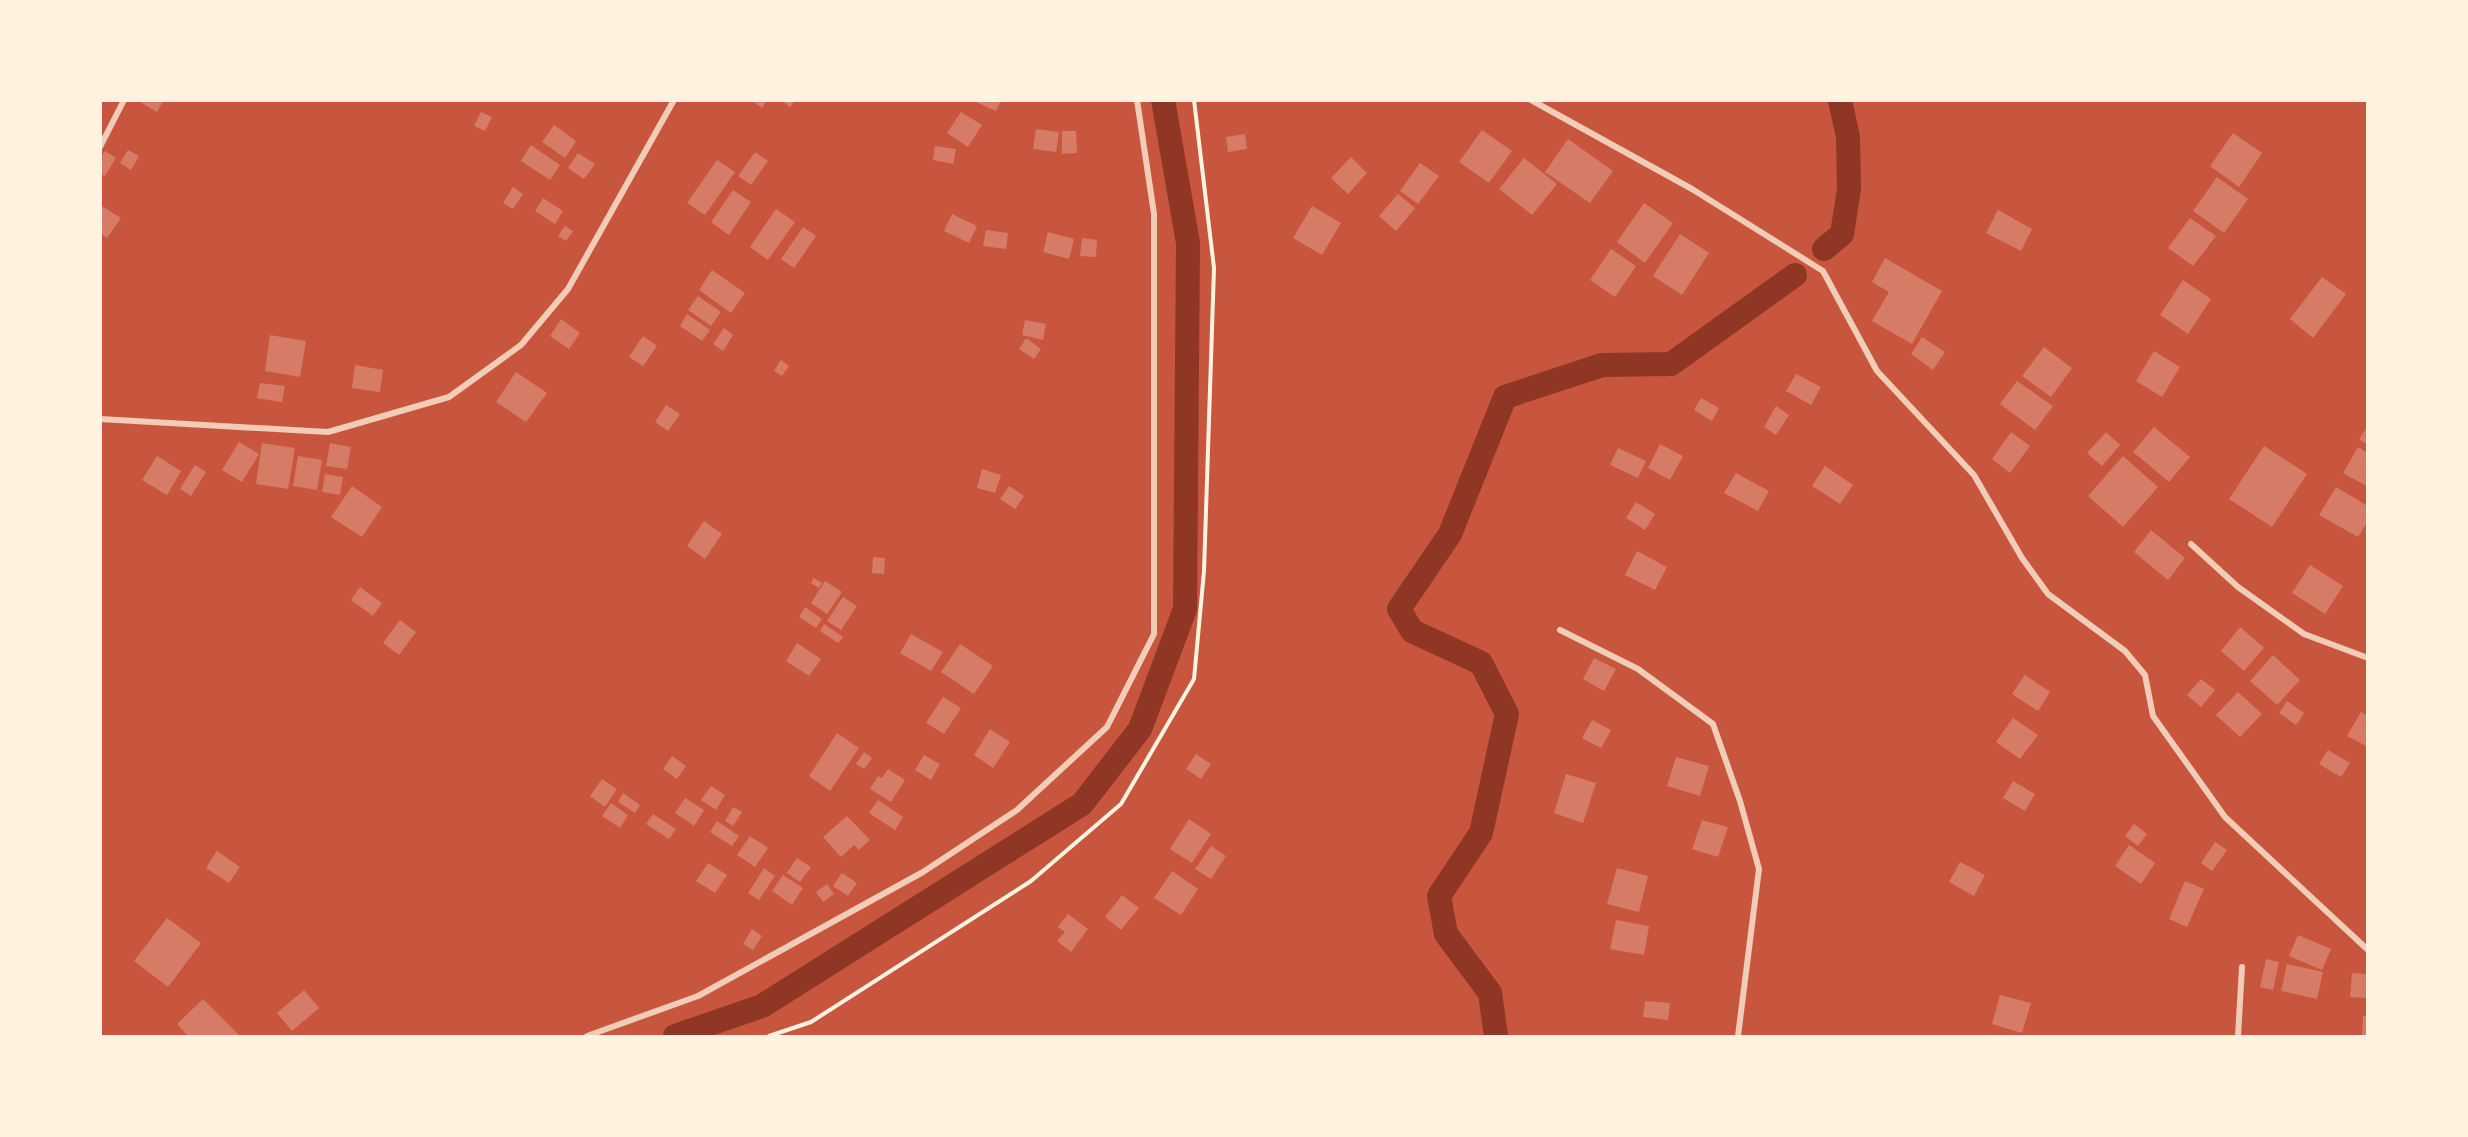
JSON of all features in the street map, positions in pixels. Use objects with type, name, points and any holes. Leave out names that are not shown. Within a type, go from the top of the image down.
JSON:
[{"type":"street","points":[[100,147],[124,100]]},
{"type":"street","points":[[100,419],[328,432],[449,397],[521,345],[568,289],[674,100]]},
{"type":"street","points":[[587,1036],[698,996],[923,872],[1017,810],[1107,727],[1154,634],[1154,214],[1137,100]]},
{"type":"street","points":[[1531,100],[1692,189],[1823,271],[1877,371],[1974,476],[2022,558],[2048,594],[2125,651],[2145,675],[2152,716],[2225,817],[2367,950]]},
{"type":"street","points":[[2191,544],[2238,587],[2304,634],[2367,658]]},
{"type":"street","points":[[1560,630],[1638,669],[1713,724],[1740,801],[1759,869],[1738,1036]]},
{"type":"street","points":[[2238,1036],[2242,968]]},
{"type":"path","points":[[770,1036],[811,1022],[1040,873],[1121,804],[1194,680],[1203,571],[1214,268],[1194,100]]},
{"type":"building","points":[[137,100],[164,100],[157,112]]},
{"type":"building","points":[[751,100],[767,100],[762,108]]},
{"type":"building","points":[[781,100],[795,100],[790,107]]},
{"type":"building","points":[[971,100],[1001,100],[996,111]]},
{"type":"building","points":[[481,112],[492,117],[485,131],[474,126]]},
{"type":"building","points":[[961,112],[982,125],[968,147],[947,133]]},
{"type":"building","points":[[554,125],[576,141],[565,158],[542,142]]},
{"type":"building","points":[[1036,129],[1059,132],[1056,152],[1033,149]]},
{"type":"building","points":[[1482,130],[1512,151],[1489,183],[1459,162]]},
{"type":"building","points":[[1062,131],[1076,131],[1077,153],[1062,154]]},
{"type":"building","points":[[2233,133],[2262,153],[2239,187],[2210,166]]},
{"type":"building","points":[[1245,134],[1247,149],[1228,152],[1226,137]]},
{"type":"building","points":[[1568,139],[1613,171],[1590,203],[1545,172]]},
{"type":"building","points":[[531,145],[560,165],[550,180],[521,161]]},
{"type":"building","points":[[935,146],[956,149],[953,164],[933,160]]},
{"type":"building","points":[[128,150],[139,156],[131,170],[120,163]]},
{"type":"building","points":[[105,151],[116,158],[105,176],[100,174],[100,158]]},
{"type":"building","points":[[755,152],[768,161],[751,185],[738,176]]},
{"type":"building","points":[[578,153],[595,164],[584,179],[568,168]]},
{"type":"building","points":[[1351,157],[1367,173],[1348,194],[1331,178]]},
{"type":"building","points":[[1524,158],[1557,184],[1532,215],[1499,189]]},
{"type":"building","points":[[717,160],[735,172],[705,215],[687,203]]},
{"type":"building","points":[[1420,163],[1439,176],[1418,204],[1400,191]]},
{"type":"building","points":[[2217,177],[2248,199],[2224,233],[2193,211]]},
{"type":"building","points":[[513,187],[523,194],[513,209],[503,203]]},
{"type":"building","points":[[733,190],[751,202],[729,235],[711,222]]},
{"type":"building","points":[[1398,194],[1415,208],[1396,231],[1379,216]]},
{"type":"building","points":[[543,198],[563,211],[555,224],[535,211]]},
{"type":"building","points":[[1644,203],[1673,223],[1645,263],[1617,242]]},
{"type":"building","points":[[100,205],[121,218],[107,238],[100,233]]},
{"type":"building","points":[[1312,206],[1341,223],[1322,255],[1293,238]]},
{"type":"building","points":[[776,209],[795,222],[768,260],[750,247]]},
{"type":"building","points":[[1998,210],[2032,229],[2021,251],[1986,233]]},
{"type":"building","points":[[952,214],[977,226],[969,243],[944,231]]},
{"type":"building","points":[[2190,218],[2216,236],[2193,266],[2168,248]]},
{"type":"building","points":[[565,226],[573,231],[566,241],[558,236]]},
{"type":"building","points":[[803,227],[816,236],[794,268],[781,259]]},
{"type":"building","points":[[986,230],[1008,233],[1006,249],[983,246]]},
{"type":"building","points":[[1048,232],[1074,239],[1069,259],[1043,252]]},
{"type":"building","points":[[1680,234],[1709,253],[1682,295],[1653,276]]},
{"type":"building","points":[[1082,238],[1097,240],[1096,257],[1080,256]]},
{"type":"building","points":[[1611,249],[1636,266],[1615,297],[1590,280]]},
{"type":"building","points":[[1885,258],[1942,291],[1912,344],[1872,321],[1889,292],[1872,282]]},
{"type":"building","points":[[712,270],[745,293],[731,313],[699,290]]},
{"type":"building","points":[[2322,277],[2346,294],[2313,338],[2290,319]]},
{"type":"building","points":[[2183,280],[2211,299],[2188,334],[2160,315]]},
{"type":"building","points":[[698,296],[721,312],[711,326],[688,310]]},
{"type":"building","points":[[687,314],[710,330],[702,341],[680,326]]},
{"type":"building","points":[[561,319],[580,333],[569,349],[550,336]]},
{"type":"building","points":[[1025,320],[1046,324],[1043,340],[1022,335]]},
{"type":"building","points":[[724,328],[733,335],[723,351],[713,344]]},
{"type":"building","points":[[270,335],[306,341],[300,377],[265,371]]},
{"type":"building","points":[[643,336],[657,346],[643,366],[629,357]]},
{"type":"building","points":[[1922,337],[1945,352],[1933,370],[1911,354]]},
{"type":"building","points":[[1026,338],[1041,349],[1034,359],[1019,349]]},
{"type":"building","points":[[2044,347],[2072,368],[2051,397],[2022,376]]},
{"type":"building","points":[[2154,351],[2180,367],[2162,397],[2136,381]]},
{"type":"building","points":[[781,360],[789,366],[782,376],[774,371]]},
{"type":"building","points":[[355,365],[383,370],[380,392],[352,388]]},
{"type":"building","points":[[516,372],[547,393],[526,422],[496,402]]},
{"type":"building","points":[[1796,374],[1821,387],[1811,405],[1786,391]]},
{"type":"building","points":[[2017,381],[2053,406],[2035,430],[2000,404]]},
{"type":"building","points":[[260,383],[285,386],[282,402],[257,398]]},
{"type":"building","points":[[1701,398],[1719,408],[1712,421],[1694,410]]},
{"type":"building","points":[[666,405],[680,414],[668,431],[655,422]]},
{"type":"building","points":[[1776,406],[1789,415],[1776,435],[1764,427]]},
{"type":"building","points":[[2368,426],[2368,445],[2359,439]]},
{"type":"building","points":[[2154,427],[2190,457],[2169,482],[2133,452]]},
{"type":"building","points":[[2011,432],[2030,446],[2010,473],[1992,459]]},
{"type":"building","points":[[2106,432],[2120,445],[2102,466],[2087,453]]},
{"type":"building","points":[[239,442],[259,454],[242,482],[222,470]]},
{"type":"building","points":[[262,443],[295,448],[288,489],[256,484]]},
{"type":"building","points":[[330,443],[351,447],[347,469],[326,466]]},
{"type":"building","points":[[1660,444],[1683,456],[1670,480],[1648,468]]},
{"type":"building","points":[[2264,446],[2307,474],[2272,527],[2229,499]]},
{"type":"building","points":[[2358,447],[2368,453],[2368,487],[2343,473]]},
{"type":"building","points":[[1618,448],[1646,461],[1638,478],[1610,465]]},
{"type":"building","points":[[157,456],[181,471],[167,495],[142,480]]},
{"type":"building","points":[[298,456],[322,460],[317,490],[293,486]]},
{"type":"building","points":[[2123,456],[2158,487],[2123,527],[2088,496]]},
{"type":"building","points":[[195,465],[206,472],[191,496],[180,489]]},
{"type":"building","points":[[1825,466],[1853,485],[1840,504],[1812,486]]},
{"type":"building","points":[[982,469],[1001,475],[995,493],[977,488]]},
{"type":"building","points":[[1736,473],[1769,491],[1758,511],[1724,493]]},
{"type":"building","points":[[325,474],[343,477],[340,495],[322,492]]},
{"type":"building","points":[[352,486],[382,507],[362,537],[331,517]]},
{"type":"building","points":[[1009,486],[1024,496],[1015,509],[1000,499]]},
{"type":"building","points":[[2336,487],[2368,506],[2368,521],[2358,537],[2319,515]]},
{"type":"building","points":[[1636,502],[1655,514],[1645,530],[1626,518]]},
{"type":"building","points":[[704,521],[722,534],[705,559],[687,546]]},
{"type":"building","points":[[2151,530],[2185,558],[2168,580],[2134,552]]},
{"type":"building","points":[[1637,551],[1667,567],[1655,590],[1625,575]]},
{"type":"building","points":[[873,557],[885,558],[884,574],[872,573]]},
{"type":"building","points":[[2310,565],[2343,586],[2325,614],[2292,593]]},
{"type":"building","points":[[814,578],[822,583],[819,588],[811,583]]},
{"type":"building","points":[[825,581],[842,592],[827,614],[811,603]]},
{"type":"building","points":[[360,587],[382,603],[373,616],[351,600]]},
{"type":"building","points":[[843,597],[857,606],[841,630],[827,621]]},
{"type":"building","points":[[805,607],[822,619],[816,628],[799,617]]},
{"type":"building","points":[[400,620],[416,632],[399,655],[383,643]]},
{"type":"building","points":[[824,624],[843,637],[838,643],[820,631]]},
{"type":"building","points":[[2240,627],[2264,648],[2244,671],[2221,651]]},
{"type":"building","points":[[911,634],[943,652],[931,671],[900,653]]},
{"type":"building","points":[[797,643],[821,659],[809,676],[786,661]]},
{"type":"building","points":[[960,644],[993,666],[974,694],[941,672]]},
{"type":"building","points":[[2273,655],[2300,680],[2277,705],[2250,681]]},
{"type":"building","points":[[1594,658],[1616,669],[1604,691],[1583,679]]},
{"type":"building","points":[[2025,675],[2050,692],[2038,711],[2012,694]]},
{"type":"building","points":[[2201,679],[2215,690],[2201,707],[2187,695]]},
{"type":"building","points":[[2238,692],[2262,714],[2240,737],[2216,715]]},
{"type":"building","points":[[943,697],[961,708],[944,734],[926,723]]},
{"type":"building","points":[[2287,701],[2304,713],[2296,725],[2279,713]]},
{"type":"building","points":[[2361,712],[2368,716],[2366,746],[2347,736]]},
{"type":"building","points":[[2013,718],[2038,735],[2020,759],[1996,742]]},
{"type":"building","points":[[1592,720],[1611,730],[1601,748],[1582,738]]},
{"type":"building","points":[[990,729],[1010,742],[993,768],[974,755]]},
{"type":"building","points":[[837,733],[859,748],[830,791],[809,776]]},
{"type":"building","points":[[2328,750],[2350,763],[2341,777],[2319,764]]},
{"type":"building","points":[[864,752],[872,758],[864,769],[856,764]]},
{"type":"building","points":[[1196,754],[1211,764],[1201,779],[1186,769]]},
{"type":"building","points":[[924,755],[940,764],[931,780],[915,770]]},
{"type":"building","points":[[672,756],[686,766],[677,779],[663,769]]},
{"type":"building","points":[[1676,757],[1709,766],[1700,796],[1667,786]]},
{"type":"building","points":[[888,769],[905,780],[891,802],[870,789],[878,776],[882,778]]},
{"type":"building","points":[[1566,774],[1596,783],[1583,823],[1554,813]]},
{"type":"building","points":[[602,779],[617,789],[605,807],[590,796]]},
{"type":"building","points":[[2013,781],[2035,794],[2025,811],[2003,798]]},
{"type":"building","points":[[711,786],[725,795],[716,810],[701,800]]},
{"type":"building","points":[[623,793],[640,805],[635,813],[618,802]]},
{"type":"building","points":[[685,798],[704,810],[694,826],[675,813]]},
{"type":"building","points":[[878,800],[903,817],[895,830],[869,813]]},
{"type":"building","points":[[611,803],[628,815],[620,828],[602,816]]},
{"type":"building","points":[[733,807],[742,812],[733,826],[725,821]]},
{"type":"building","points":[[653,814],[676,829],[669,839],[646,824]]},
{"type":"building","points":[[847,816],[870,840],[859,850],[854,845],[841,857],[823,837]]},
{"type":"building","points":[[1189,819],[1211,834],[1192,863],[1170,849]]},
{"type":"building","points":[[1702,820],[1728,827],[1718,857],[1692,849]]},
{"type":"building","points":[[717,821],[739,836],[732,846],[710,832]]},
{"type":"building","points":[[2134,824],[2147,834],[2138,846],[2125,836]]},
{"type":"building","points":[[750,836],[768,848],[755,867],[737,855]]},
{"type":"building","points":[[2215,842],[2227,850],[2212,871],[2201,863]]},
{"type":"building","points":[[2129,845],[2155,863],[2141,884],[2115,866]]},
{"type":"building","points":[[1211,846],[1226,856],[1211,879],[1195,869]]},
{"type":"building","points":[[217,851],[240,867],[229,883],[206,868]]},
{"type":"building","points":[[797,858],[811,867],[800,882],[787,873]]},
{"type":"building","points":[[1960,862],[1985,875],[1974,896],[1949,882]]},
{"type":"building","points":[[708,863],[727,875],[715,893],[696,881]]},
{"type":"building","points":[[764,868],[775,876],[759,900],[748,893]]},
{"type":"building","points":[[1617,868],[1648,876],[1639,912],[1607,904]]},
{"type":"building","points":[[1172,871],[1198,889],[1181,915],[1154,898]]},
{"type":"building","points":[[842,873],[857,883],[848,896],[833,886]]},
{"type":"building","points":[[783,875],[803,888],[792,905],[772,891]]},
{"type":"building","points":[[2185,881],[2204,889],[2187,927],[2169,919]]},
{"type":"building","points":[[827,884],[834,894],[823,902],[816,892]]},
{"type":"building","points":[[1122,895],[1139,908],[1121,930],[1105,917]]},
{"type":"building","points":[[1068,914],[1088,929],[1071,952],[1057,941],[1065,932],[1058,927]]},
{"type":"building","points":[[167,918],[201,943],[168,987],[134,961]]},
{"type":"building","points":[[1616,920],[1649,926],[1644,955],[1610,949]]},
{"type":"building","points":[[752,929],[762,936],[753,950],[743,944]]},
{"type":"building","points":[[2298,935],[2331,949],[2322,970],[2289,956]]},
{"type":"building","points":[[2266,959],[2279,962],[2273,990],[2260,987]]},
{"type":"building","points":[[2287,964],[2323,972],[2317,999],[2281,991]]},
{"type":"building","points":[[2352,973],[2368,974],[2368,998],[2350,997]]},
{"type":"building","points":[[304,990],[319,1008],[292,1031],[277,1013]]},
{"type":"building","points":[[2000,995],[2031,1003],[2022,1033],[1992,1024]]},
{"type":"building","points":[[203,999],[240,1036],[188,1036],[177,1024]]},
{"type":"building","points":[[1645,1001],[1670,1003],[1668,1020],[1643,1017]]},
{"type":"building","points":[[2363,1016],[2368,1016],[2368,1035],[2362,1035]]},
{"type":"waterway","points":[[675,1036],[762,1006],[1082,804],[1140,729],[1185,609],[1188,243],[1163,100]]},
{"type":"waterway","points":[[1824,249],[1842,234],[1849,189],[1848,137],[1840,100]]},
{"type":"waterway","points":[[1496,1036],[1490,993],[1446,934],[1439,896],[1481,833],[1507,714],[1481,663],[1412,631],[1399,609],[1450,534],[1505,397],[1602,365],[1671,364],[1795,275]]}]
